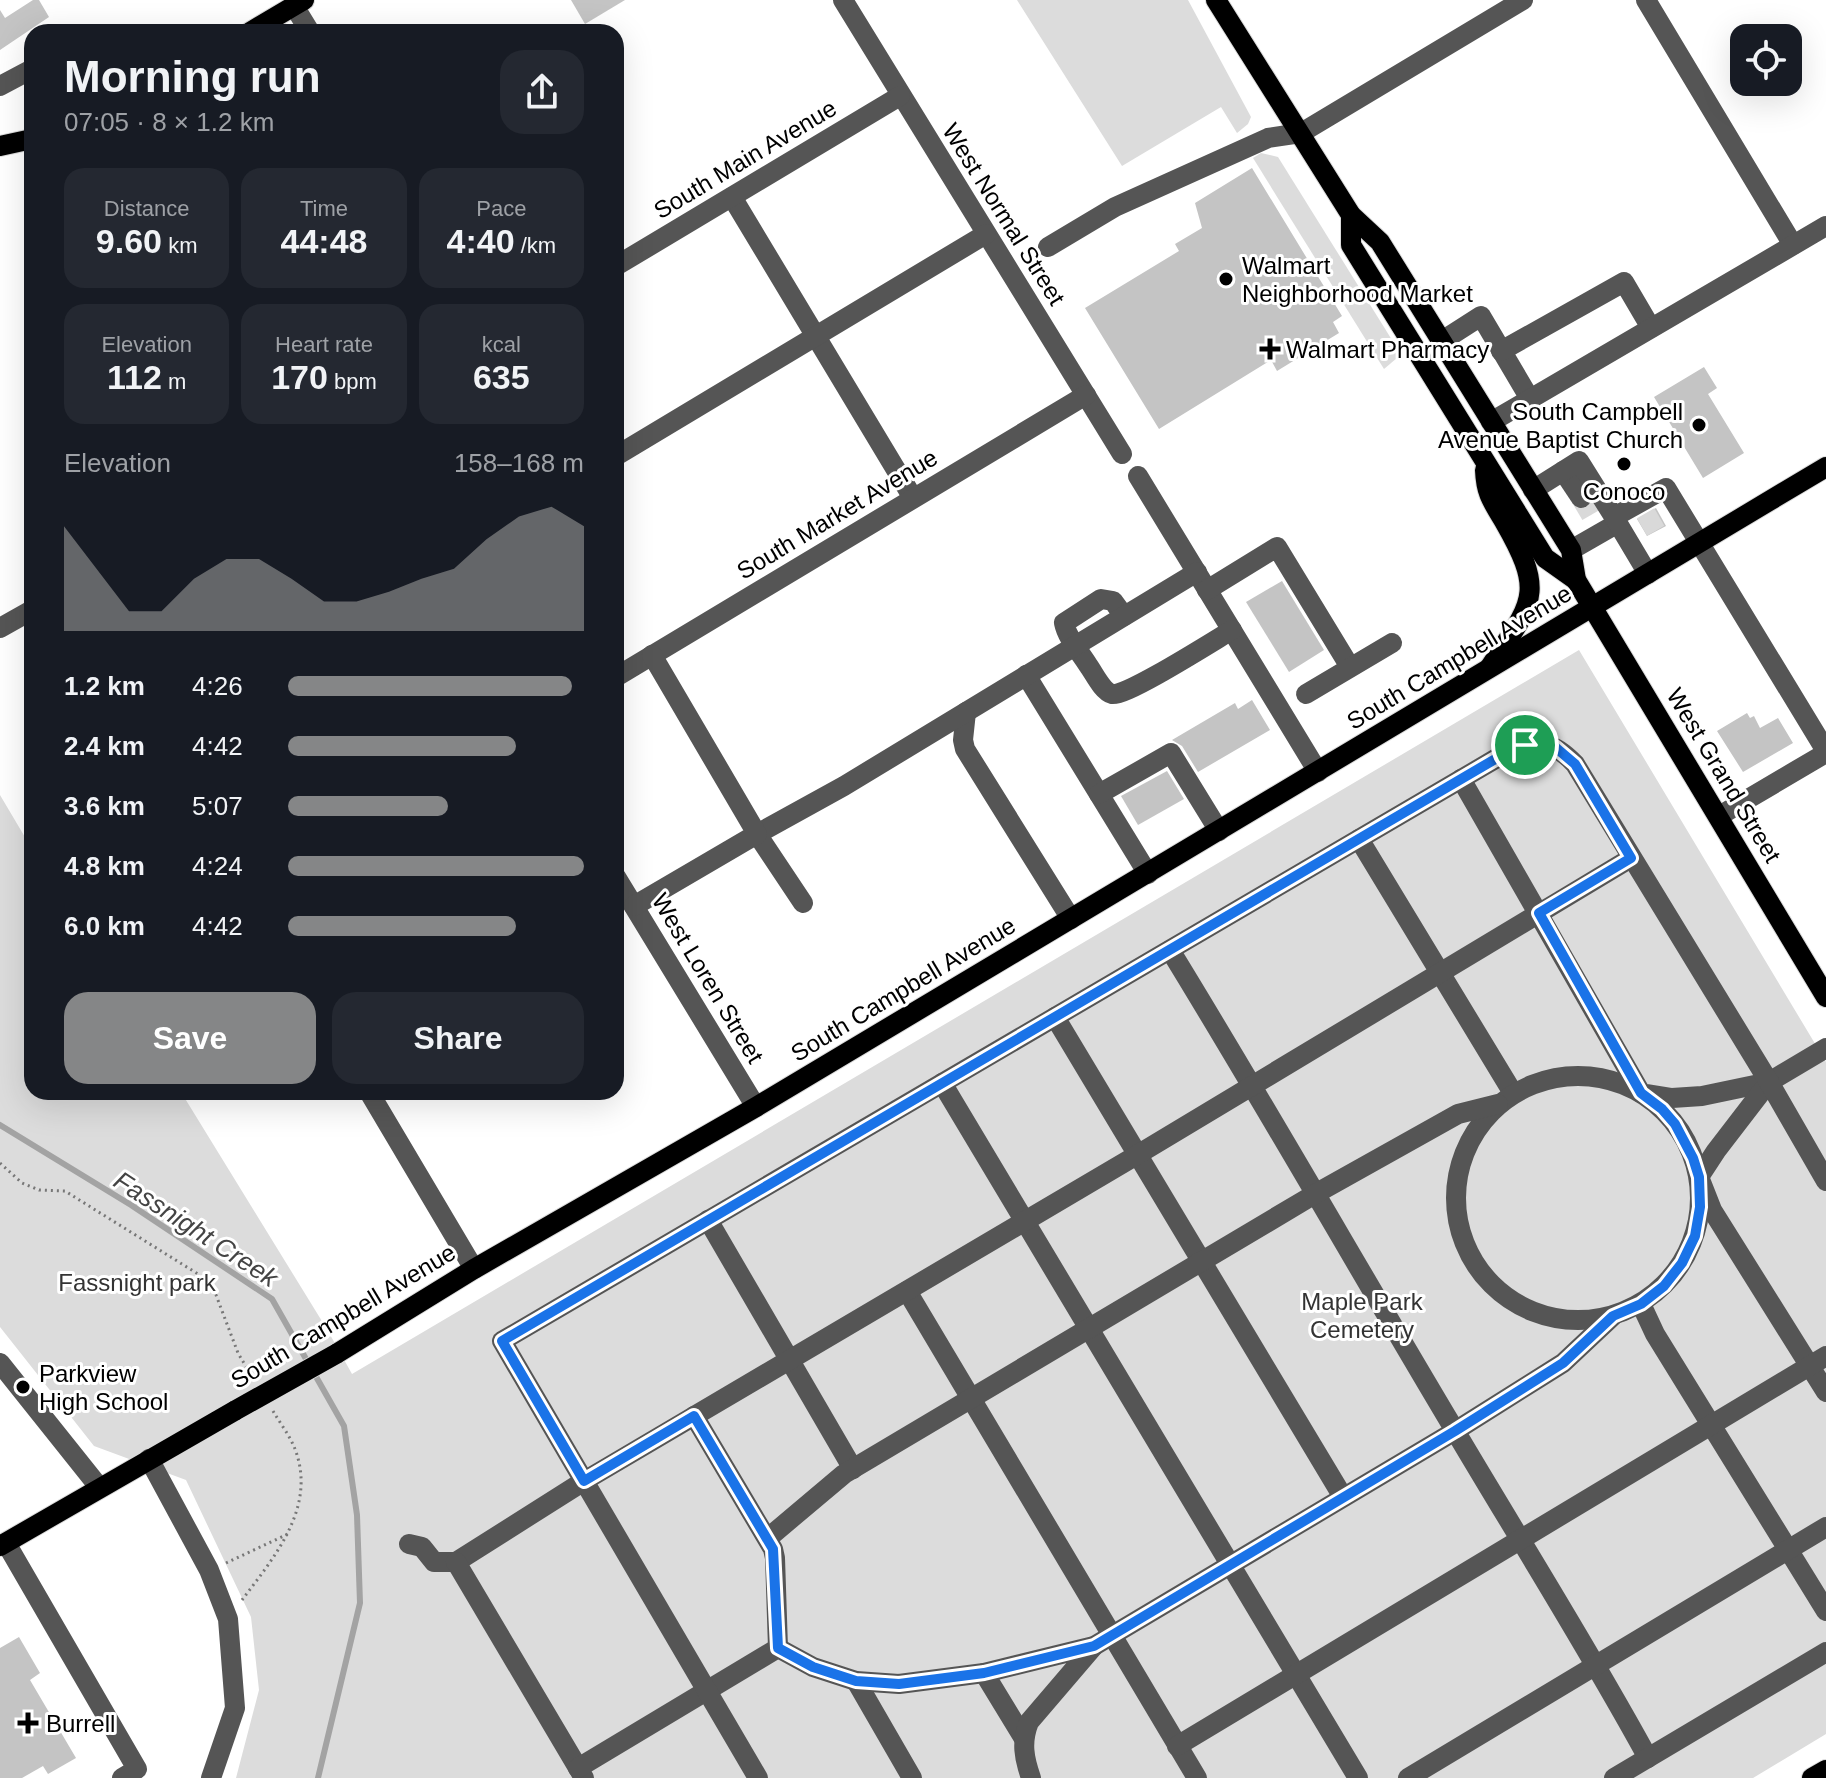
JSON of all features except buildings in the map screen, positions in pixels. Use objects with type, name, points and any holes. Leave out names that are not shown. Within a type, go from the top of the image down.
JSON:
[{"type":"main road","name":"West Grand Street","points":[[1216,0],[1351,215],[1380,242],[1571,550],[1576,580],[1826,997]]},
{"type":"main road","points":[[264,24],[299,3]]},
{"type":"main road","points":[[0,146],[24,141]]},
{"type":"main road","name":"West Grand Street","points":[[1351,215],[1351,245],[1545,558],[1576,580]]},
{"type":"main road","points":[[1485,462],[1486,489],[1525,557],[1532,587],[1523,616],[1487,671]]},
{"type":"main road","name":"South Campbell Avenue","points":[[3,1544],[336,1354],[474,1269],[756,1107],[1826,467]]},
{"type":"main road","points":[[1812,1778],[1826,1770]]},
{"type":"street","name":"West Normal Street","points":[[843,0],[1122,454]]},
{"type":"street","points":[[1048,247],[1115,207],[1268,138],[1301,133],[1523,0]]},
{"type":"street","points":[[1646,0],[1793,245]]},
{"type":"street","points":[[299,3],[307,24]]},
{"type":"street","points":[[0,86],[24,73]]},
{"type":"street","name":"South Main Avenue","points":[[624,261],[900,96]]},
{"type":"street","points":[[732,197],[913,498]]},
{"type":"street","points":[[1491,422],[1826,226]]},
{"type":"street","points":[[624,451],[986,234]]},
{"type":"street","points":[[1501,351],[1624,282],[1651,328]]},
{"type":"street","points":[[1442,341],[1481,316],[1530,399]]},
{"type":"street","name":"South Market Avenue","points":[[624,672],[1086,395]]},
{"type":"street","points":[[1533,490],[1579,461],[1611,521],[1648,574]]},
{"type":"street","points":[[1563,471],[1611,521]]},
{"type":"street","points":[[1138,476],[1318,772]]},
{"type":"street","points":[[1571,550],[1611,521],[1666,488],[1669,511],[1699,543],[1826,752],[1719,816]]},
{"type":"street","points":[[634,906],[844,786],[1124,616],[1277,547],[1350,667]]},
{"type":"street","points":[[0,628],[24,614]]},
{"type":"street","points":[[1075,646],[1105,689],[1117,694],[1141,684],[1232,630]]},
{"type":"street","points":[[1306,694],[1392,643]]},
{"type":"street","points":[[652,655],[757,834],[803,903]]},
{"type":"street","points":[[1026,675],[1148,874]]},
{"type":"street","points":[[966,712],[965,749],[1071,919]]},
{"type":"street","points":[[758,1778],[502,1341],[1509,751],[1535,743],[1555,747],[1575,764],[1826,1181]]},
{"type":"street","points":[[1099,794],[1171,753],[1219,831]]},
{"type":"street","points":[[1461,779],[1641,1093],[1662,1109],[1690,1149],[1712,1210],[1818,1361],[1826,1392]]},
{"type":"street","points":[[1359,839],[1440,973],[1506,1099]]},
{"type":"street","points":[[409,1544],[422,1547],[434,1562],[456,1562],[584,1481],[1253,1086],[1631,858]]},
{"type":"street","name":"West Loren Street","points":[[624,890],[756,1107]]},
{"type":"street","points":[[1170,950],[1597,1665],[1648,1758]]},
{"type":"street","points":[[1055,1017],[1343,1497]]},
{"type":"street","points":[[768,1538],[811,1500],[853,1469],[1315,1194],[1458,1114],[1506,1099],[1544,1080],[1577,1075],[1610,1080],[1641,1093],[1672,1098],[1702,1096],[1769,1082],[1826,1048]]},
{"type":"street","points":[[1506,1099],[1485,1117],[1466,1147],[1456,1181],[1456,1216],[1466,1249],[1485,1279],[1512,1302],[1544,1316],[1578,1321],[1613,1316],[1641,1304],[1664,1286],[1682,1263],[1695,1236],[1700,1207],[1699,1177],[1769,1082]]},
{"type":"street","points":[[942,1083],[1358,1778]]},
{"type":"street","points":[[374,1100],[474,1269]]},
{"type":"street","points":[[708,1220],[853,1469]]},
{"type":"street","points":[[907,1291],[971,1399],[1103,1640],[1197,1778]]},
{"type":"street","points":[[1641,1304],[1655,1334],[1826,1611]]},
{"type":"street","points":[[778,1648],[813,1667],[856,1681],[899,1684],[984,1673],[1103,1640],[1455,1431],[1563,1363],[1613,1316]]},
{"type":"street","points":[[1177,1746],[1818,1361]]},
{"type":"street","points":[[0,1363],[99,1487]]},
{"type":"street","points":[[694,1416],[768,1538],[775,1558],[778,1648]]},
{"type":"street","points":[[149,1459],[209,1570],[228,1619],[235,1708],[211,1778]]},
{"type":"street","points":[[1408,1778],[1826,1527]]},
{"type":"street","points":[[3,1544],[134,1775]]},
{"type":"street","points":[[456,1562],[581,1773],[707,1690],[778,1648]]},
{"type":"street","points":[[1023,1737],[1029,1722],[1103,1640]]},
{"type":"street","points":[[1614,1778],[1826,1652]]},
{"type":"street","points":[[984,1673],[1023,1737],[1031,1778]]},
{"type":"street","points":[[856,1681],[912,1778]]},
{"type":"path","points":[[0,1163],[22,1183],[39,1190],[65,1191],[198,1274],[216,1295],[238,1353],[254,1380]]},
{"type":"path","points":[[228,1619],[288,1534],[295,1519],[301,1486],[295,1449],[271,1408]]},
{"type":"path","points":[[209,1570],[288,1534]]},
{"type":"green space","points":[[1017,0],[1188,0],[1251,117],[1248,124],[1237,133],[1221,107],[1122,166]]},
{"type":"green space","points":[[1261,153],[1278,157],[1397,348],[1397,358],[1384,369],[1253,158]]},
{"type":"green space","name":"Maple Park Cemetery","points":[[1579,650],[1826,1062],[1826,1734],[1753,1778],[236,1778],[259,1690],[251,1617],[186,1480],[94,1446],[0,1327],[0,795],[24,836],[24,1100],[186,1100],[352,1374]]},
{"type":"waterway","name":"Fassnight Creek","points":[[0,1125],[131,1205],[272,1299],[344,1426],[357,1515],[360,1603],[318,1778]]},
{"type":"tunnel","points":[[1581,498],[1591,515]]},
{"type":"tunnel","points":[[1642,527],[1661,516]]},
{"type":"place","name":"Walmart Neighborhood Market","points":[[1226,279]]},
{"type":"place","name":"Walmart Pharmacy","points":[[1270,349]]},
{"type":"place","name":"South Campbell Avenue Baptist Church","points":[[1699,425]]},
{"type":"place","name":"Conoco","points":[[1624,464]]},
{"type":"place","name":"Parkview High School","points":[[23,1387]]},
{"type":"place","name":"Burrell","points":[[28,1723]]},
{"type":"route","points":[[1535,743],[1555,747],[1575,764],[1631,858],[1539,913],[1641,1093],[1662,1109],[1686,1140],[1699,1177],[1700,1207],[1695,1236],[1682,1263],[1664,1286],[1641,1304],[1613,1316],[1563,1363],[1455,1431],[1094,1646],[984,1673],[899,1684],[856,1681],[813,1667],[778,1648],[773,1549],[694,1416],[584,1481],[502,1341],[1509,751],[1525,745],[1535,743]]},
{"type":"park label","name":"Fassnight park","points":[[137,1282]]}]
